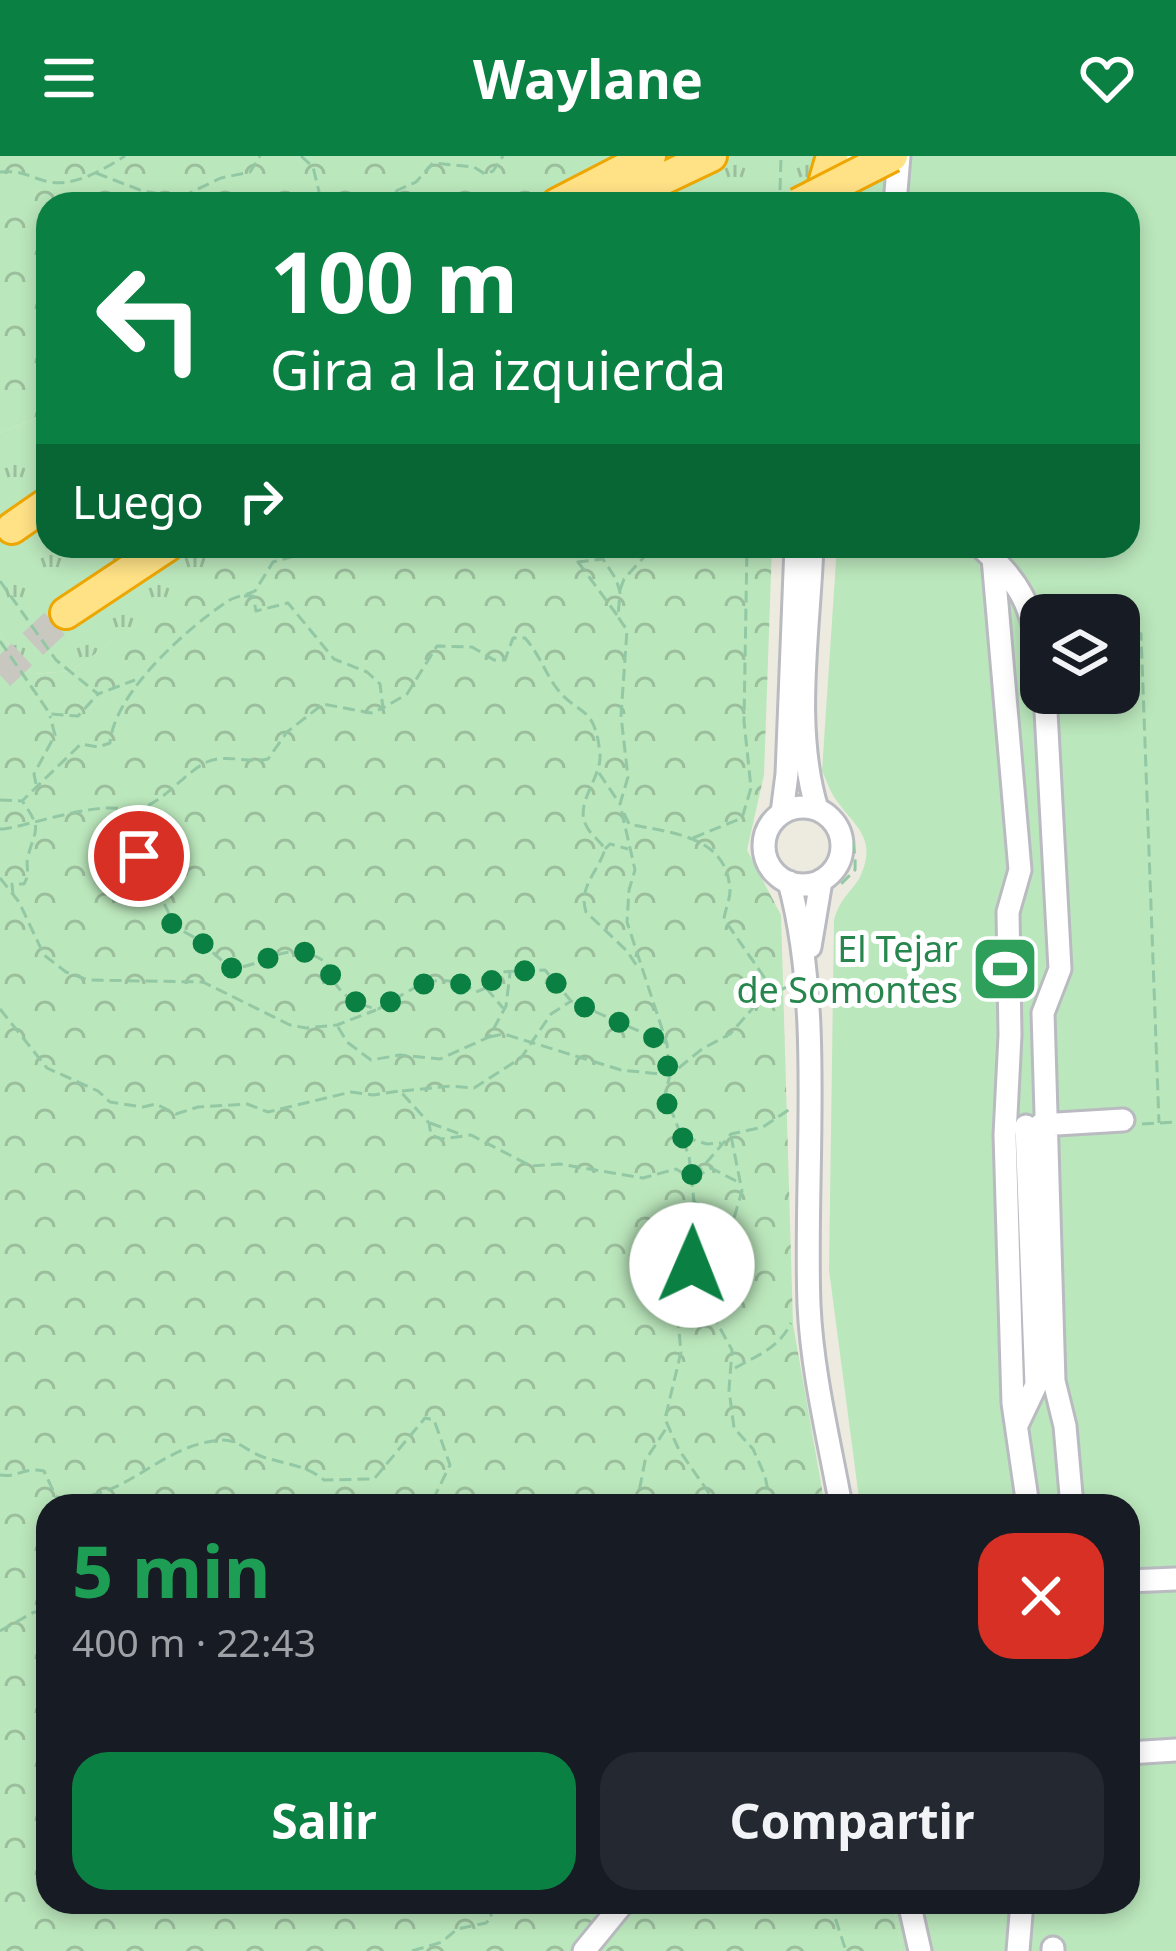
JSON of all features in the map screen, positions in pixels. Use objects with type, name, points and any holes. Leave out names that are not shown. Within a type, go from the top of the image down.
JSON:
[{"type":"highway","points":[[580,192],[650,156]]},
{"type":"highway","points":[[822,192],[832,156]]},
{"type":"highway","points":[[635,192],[709,157]]},
{"type":"highway","points":[[825,192],[901,158]]},
{"type":"highway","points":[[36,513],[15,531],[36,521]]},
{"type":"highway","points":[[66,613],[149,558]]},
{"type":"highway","points":[[101,589],[164,558]]},
{"type":"street","points":[[843,192],[848,156]]},
{"type":"street","points":[[897,192],[901,158]]},
{"type":"street","points":[[782,813],[796,558]]},
{"type":"street","points":[[806,989],[825,889],[843,844],[807,775],[812,558]]},
{"type":"street","points":[[988,558],[1020,870],[1008,912],[1010,1036],[1027,1126],[1045,1383],[1064,1426],[1071,1494]]},
{"type":"street","points":[[994,558],[1021,594]]},
{"type":"street","points":[[1026,1494],[1013,1403],[1027,1126],[1043,1013],[1060,969],[1046,714]]},
{"type":"street","points":[[822,805],[782,813],[771,823],[764,850],[777,874],[789,882],[825,889]]},
{"type":"street","points":[[789,882],[806,989],[809,1308],[839,1494]]},
{"type":"street","points":[[1027,1126],[1123,1120]]},
{"type":"street","points":[[1017,1425],[1045,1383]]},
{"type":"street","points":[[1140,1580],[1176,1579]]},
{"type":"street","points":[[1140,1752],[1176,1750]]},
{"type":"street","points":[[584,1951],[614,1914]]},
{"type":"street","points":[[912,1914],[920,1951]]},
{"type":"street","points":[[1018,1951],[1021,1914]]},
{"type":"path","points":[[0,172],[22,170],[62,183],[125,156]]},
{"type":"path","points":[[192,192],[221,178],[250,172],[260,156]]},
{"type":"path","points":[[302,156],[313,167],[319,192]]},
{"type":"path","points":[[396,192],[416,182],[433,163],[474,167],[485,174],[493,171],[502,156]]},
{"type":"path","points":[[779,192],[782,156]]},
{"type":"path","points":[[96,172],[150,192]]},
{"type":"path","points":[[244,596],[255,591],[273,562],[287,558]]},
{"type":"path","points":[[576,558],[627,631],[621,716],[628,777],[620,804],[634,870],[627,922],[668,1044],[667,1106],[682,1135],[693,1179],[697,1230],[692,1265],[677,1310],[681,1352],[668,1400],[668,1425],[710,1494]]},
{"type":"path","points":[[619,617],[624,579],[643,558]]},
{"type":"path","points":[[693,838],[742,818],[751,788],[744,721],[747,558]]},
{"type":"path","points":[[578,562],[603,559],[620,592]]},
{"type":"path","points":[[0,580],[56,660],[98,694]]},
{"type":"path","points":[[50,714],[78,716],[98,694],[136,680],[181,637],[232,598],[244,596],[253,596],[256,611],[288,604],[334,659],[368,672],[380,684],[383,708]]},
{"type":"path","points":[[1140,634],[1159,1124]]},
{"type":"path","points":[[0,829],[110,807],[130,812],[149,806],[204,763],[268,759],[287,732],[323,704],[370,713],[392,706],[407,694],[436,646],[472,647],[494,660],[505,660],[513,638],[525,638],[542,657],[553,684],[588,711],[601,759],[583,814],[586,826],[605,849]]},
{"type":"path","points":[[0,641],[50,714],[55,735],[34,774],[37,788]]},
{"type":"path","points":[[0,652],[9,654]]},
{"type":"path","points":[[0,800],[22,801],[81,745],[110,743],[112,723],[132,696],[136,680]]},
{"type":"path","points":[[598,772],[629,824],[701,840],[720,862],[730,891],[724,919],[774,991]]},
{"type":"path","points":[[13,895],[12,884],[24,884],[29,877],[28,855],[38,831],[22,801]]},
{"type":"path","points":[[822,805],[851,831],[856,851],[855,870],[825,889]]},
{"type":"path","points":[[130,812],[136,819],[143,872],[170,907],[172,925],[199,940],[230,968],[248,968],[268,955],[311,952],[327,962],[329,975],[343,995],[378,1009]]},
{"type":"path","points":[[630,849],[619,844],[605,849],[585,886],[586,913],[627,951],[646,987]]},
{"type":"path","points":[[0,878],[44,955],[66,972],[99,982],[203,982],[290,1025],[337,1025],[434,980],[458,980],[476,992],[487,988],[497,972],[545,970],[571,1001],[668,1044]]},
{"type":"path","points":[[489,1037],[504,1009],[510,973]]},
{"type":"path","points":[[337,1025],[347,1042],[371,1060],[400,1054],[440,1059],[504,1034],[621,1070],[670,1075],[702,1048],[730,1034],[774,991],[790,986],[806,989]]},
{"type":"path","points":[[487,988],[504,1009]]},
{"type":"path","points":[[0,1009],[47,1068],[98,1090],[110,1102],[142,1107],[156,1104],[176,1114],[198,1107],[247,1104],[268,1112],[351,1092],[374,1095],[451,1086],[474,1088],[521,1058],[551,1014],[571,1001]]},
{"type":"path","points":[[400,1091],[429,1123],[462,1135]]},
{"type":"path","points":[[693,1179],[731,1134],[763,1127],[789,1107],[808,1106]]},
{"type":"path","points":[[429,1123],[430,1135],[441,1139],[471,1135],[531,1166],[560,1164],[643,1178],[676,1169],[693,1179]]},
{"type":"path","points":[[731,1134],[741,1185],[726,1245],[716,1322],[732,1350],[729,1390],[734,1428],[753,1449],[769,1494]]},
{"type":"path","points":[[682,1135],[707,1144],[723,1143]]},
{"type":"path","points":[[693,1179],[711,1168],[741,1185]]},
{"type":"path","points":[[731,1370],[775,1345],[795,1316]]},
{"type":"path","points":[[94,1494],[125,1486],[141,1471],[184,1450],[220,1440],[313,1471],[324,1480],[374,1479],[425,1418],[434,1420],[450,1465],[436,1494]]},
{"type":"path","points":[[639,1494],[645,1461],[668,1425]]},
{"type":"path","points":[[0,1475],[8,1477],[28,1468],[44,1472],[55,1494]]},
{"type":"path","points":[[0,1630],[36,1612]]},
{"type":"path","points":[[412,1951],[442,1942],[458,1929],[486,1923],[491,1914]]},
{"type":"path","points":[[834,1914],[846,1951]]},
{"type":"green space","points":[[0,156],[628,156],[560,192],[36,192],[36,418],[0,433]]},
{"type":"green space","points":[[624,156],[818,156],[876,181],[875,192],[559,192]]},
{"type":"green space","name":"El Tejar de Somontes","points":[[879,156],[1176,156],[1176,1951],[950,1951],[935,1914],[1140,1914],[1140,1494],[858,1494],[829,1270],[834,920],[859,878],[866,849],[860,831],[834,797],[822,771],[836,558],[1140,558],[1140,192],[874,192]]},
{"type":"green space","points":[[36,418],[36,558],[231,558],[71,671],[32,674],[0,633],[0,433]]},
{"type":"green space","points":[[230,558],[772,558],[764,775],[747,850],[781,915],[793,1324],[823,1494],[36,1494],[36,1914],[895,1914],[902,1951],[0,1951],[0,633],[32,674],[71,671]]},
{"type":"green space","points":[[895,1914],[937,1914],[951,1951],[902,1951]]},
{"type":"tunnel","points":[[0,675],[66,613]]},
{"type":"place","name":"El Tejar de Somontes","points":[[1005,969]]},
{"type":"route","points":[[139,856],[143,872],[170,907],[172,925],[199,940],[230,968],[248,968],[268,955],[311,952],[327,962],[329,975],[343,995],[378,1009],[434,980],[458,980],[476,992],[487,988],[497,972],[545,970],[571,1001],[668,1044],[667,1106],[682,1135],[693,1179],[697,1230],[692,1265]]}]
